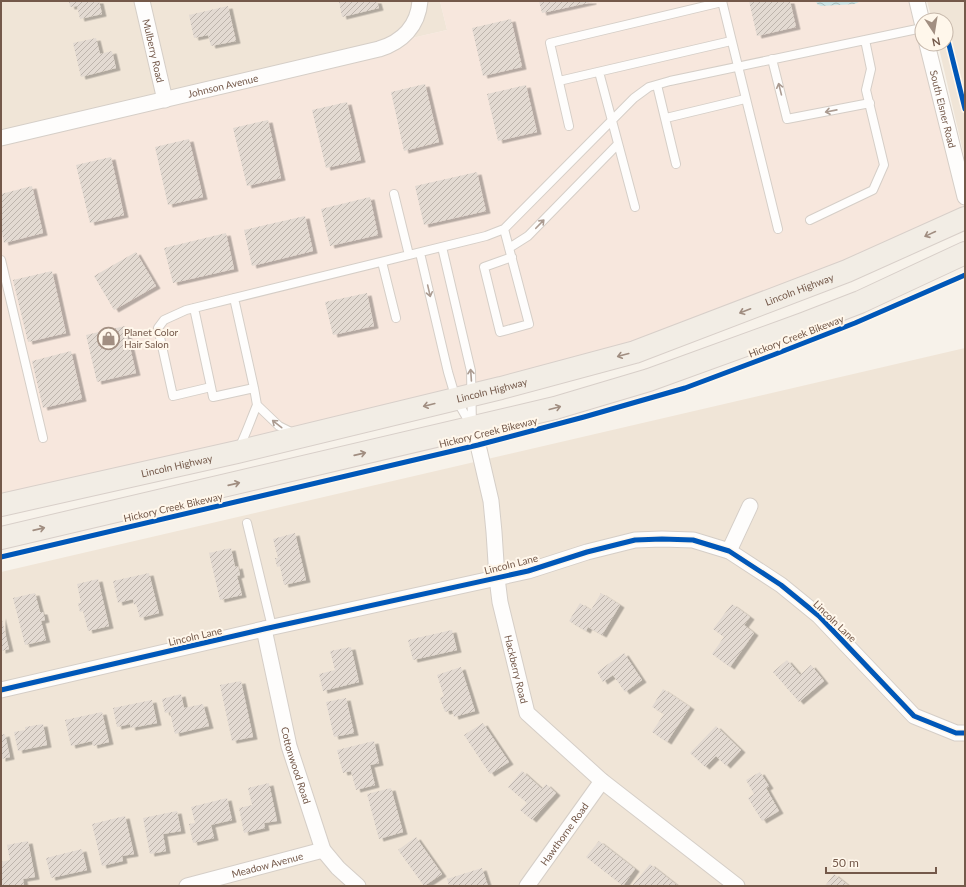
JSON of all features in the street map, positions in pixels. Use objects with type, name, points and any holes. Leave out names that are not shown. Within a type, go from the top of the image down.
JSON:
[{"type":"main road","name":"Lincoln Highway","points":[[1,506],[237,452],[464,397],[635,352],[847,271],[965,218]]},
{"type":"main road","points":[[1,538],[555,408],[657,378],[860,302],[965,253]]},
{"type":"street","name":"Mulberry Road","points":[[142,1],[165,100]]},
{"type":"street","name":"Johnson Avenue","points":[[1,138],[385,48],[402,38],[412,26],[418,16],[420,1]]},
{"type":"street","points":[[917,1],[920,12]]},
{"type":"street","name":"South Elsner Road","points":[[929,52],[965,197]]},
{"type":"street","name":"Hackberry Road","points":[[472,428],[478,445],[491,501],[496,578],[500,602],[527,713],[602,781],[737,886]]},
{"type":"street","points":[[729,551],[750,506]]},
{"type":"street","name":"Lincoln Lane","points":[[1,690],[268,628],[528,571],[587,552],[635,540],[693,540],[729,551],[781,585],[819,616],[914,716],[956,733],[965,733]]},
{"type":"street","name":"Cottonwood Road","points":[[268,628],[289,746],[324,850],[338,868],[358,886]]},
{"type":"street","name":"Hawthorne Road","points":[[527,886],[602,781]]},
{"type":"street","name":"Meadow Avenue","points":[[187,886],[324,850]]},
{"type":"lane","points":[[569,126],[550,43],[722,1],[778,229]]},
{"type":"lane","points":[[211,388],[173,396],[158,328],[164,320],[186,310],[486,236],[504,229],[634,98],[649,87],[670,81],[914,30]]},
{"type":"lane","points":[[810,220],[873,190],[884,165],[866,90],[871,69],[865,40]]},
{"type":"lane","points":[[559,81],[731,41]]},
{"type":"lane","points":[[772,60],[787,119],[870,103]]},
{"type":"lane","points":[[599,72],[635,207]]},
{"type":"lane","points":[[657,85],[676,164]]},
{"type":"lane","points":[[666,118],[745,99]]},
{"type":"lane","points":[[509,248],[528,236],[618,144]]},
{"type":"lane","points":[[394,194],[409,255]]},
{"type":"lane","points":[[504,229],[512,257],[530,324],[500,332],[484,267],[512,257]]},
{"type":"lane","points":[[442,247],[471,370],[464,397],[472,428]]},
{"type":"lane","points":[[420,252],[448,372],[464,397],[472,428]]},
{"type":"lane","points":[[1,260],[43,438]]},
{"type":"lane","points":[[382,262],[396,318]]},
{"type":"lane","points":[[234,298],[257,405],[246,435],[237,452]]},
{"type":"lane","points":[[194,308],[213,397],[254,388]]},
{"type":"lane","points":[[257,405],[279,426],[302,436]]},
{"type":"lane","points":[[247,523],[268,628]]},
{"type":"shaded area","points":[[1,1],[440,1],[447,30],[1,132]]},
{"type":"shaded area","points":[[440,1],[911,1],[914,13],[914,52],[924,52],[963,212],[635,345],[278,436],[1,497],[1,132],[447,30]]},
{"type":"shaded area","points":[[927,1],[965,1],[965,160],[940,52],[954,52],[954,12],[930,12]]},
{"type":"shaded area","points":[[965,348],[965,886],[1,886],[1,572]]},
{"type":"water","points":[[816,1],[861,1],[855,4],[821,6],[817,4]]},
{"type":"building","points":[[69,1],[99,1],[102,14],[80,19],[77,6],[70,7]]},
{"type":"building","points":[[339,1],[377,1],[379,8],[342,17]]},
{"type":"building","points":[[539,1],[592,1],[592,2],[542,13]]},
{"type":"building","points":[[749,1],[790,1],[796,27],[757,36]]},
{"type":"building","points":[[228,6],[236,41],[211,46],[208,35],[194,38],[189,15]]},
{"type":"building","points":[[511,19],[522,67],[483,76],[472,28]]},
{"type":"building","points":[[96,38],[100,54],[112,51],[116,68],[81,77],[73,43]]},
{"type":"building","points":[[425,84],[439,142],[404,151],[391,92]]},
{"type":"building","points":[[526,85],[537,132],[498,141],[487,94]]},
{"type":"building","points":[[347,102],[361,160],[326,168],[312,110]]},
{"type":"building","points":[[268,120],[281,178],[247,186],[233,128]]},
{"type":"building","points":[[189,139],[203,197],[168,205],[155,147]]},
{"type":"building","points":[[111,157],[124,215],[90,223],[76,165]]},
{"type":"building","points":[[477,172],[486,211],[424,225],[415,186]]},
{"type":"building","points":[[32,186],[43,233],[4,243],[1,228],[1,194]]},
{"type":"building","points":[[370,197],[378,235],[330,246],[321,209]]},
{"type":"building","points":[[305,216],[313,251],[252,266],[244,230]]},
{"type":"building","points":[[226,233],[234,269],[173,283],[164,248]]},
{"type":"building","points":[[136,252],[156,286],[114,310],[94,276]]},
{"type":"building","points":[[52,271],[66,333],[28,342],[13,280]]},
{"type":"building","points":[[367,293],[374,326],[333,335],[325,302]]},
{"type":"building","points":[[125,326],[136,373],[97,382],[86,335]]},
{"type":"building","points":[[71,351],[82,399],[43,408],[32,361]]},
{"type":"building","points":[[295,533],[306,580],[284,585],[280,566],[277,567],[275,558],[278,558],[273,539]]},
{"type":"building","points":[[231,548],[235,567],[238,566],[240,575],[237,576],[242,595],[220,600],[209,553]]},
{"type":"building","points":[[149,573],[159,613],[140,618],[133,599],[118,603],[113,581]]},
{"type":"building","points":[[98,579],[109,626],[88,631],[83,611],[80,612],[78,603],[81,603],[77,584]]},
{"type":"building","points":[[35,593],[40,612],[43,612],[45,620],[41,621],[46,640],[25,645],[13,598]]},
{"type":"building","points":[[601,593],[620,605],[602,635],[588,627],[586,631],[569,621],[580,603],[591,610]]},
{"type":"building","points":[[732,604],[750,617],[744,625],[754,633],[730,667],[712,654],[724,637],[713,629]]},
{"type":"building","points":[[1,616],[9,649],[1,651]]},
{"type":"building","points":[[452,630],[457,650],[413,660],[408,640]]},
{"type":"building","points":[[351,647],[359,682],[323,691],[319,674],[335,670],[330,651]]},
{"type":"building","points":[[624,653],[642,680],[625,692],[613,675],[603,682],[597,672]]},
{"type":"building","points":[[787,660],[800,675],[811,665],[824,681],[799,702],[773,672]]},
{"type":"building","points":[[461,667],[475,711],[454,717],[452,710],[445,712],[440,698],[444,696],[437,675]]},
{"type":"building","points":[[241,681],[253,737],[232,741],[220,685]]},
{"type":"building","points":[[663,689],[690,707],[667,742],[652,732],[664,714],[652,707]]},
{"type":"building","points":[[181,694],[184,708],[203,704],[209,726],[175,734],[170,712],[165,713],[162,699]]},
{"type":"building","points":[[346,698],[354,733],[334,737],[326,702]]},
{"type":"building","points":[[152,700],[157,723],[131,728],[130,724],[117,727],[113,708]]},
{"type":"building","points":[[102,712],[109,742],[93,746],[92,741],[71,746],[65,720]]},
{"type":"building","points":[[483,723],[509,762],[490,774],[464,735]]},
{"type":"building","points":[[43,724],[47,745],[18,751],[14,732],[25,730],[25,727]]},
{"type":"building","points":[[716,726],[741,750],[726,766],[716,756],[705,767],[690,753]]},
{"type":"building","points":[[5,734],[10,757],[1,759],[1,735]]},
{"type":"building","points":[[374,741],[379,763],[370,765],[375,785],[356,790],[351,771],[343,773],[337,750]]},
{"type":"building","points":[[522,771],[542,789],[546,784],[556,793],[532,820],[520,810],[527,803],[508,787]]},
{"type":"building","points":[[760,772],[769,786],[766,788],[779,811],[762,821],[748,798],[754,794],[746,780]]},
{"type":"building","points":[[269,783],[277,821],[264,823],[265,828],[244,833],[239,808],[252,805],[248,788]]},
{"type":"building","points":[[391,788],[403,832],[379,839],[367,794]]},
{"type":"building","points":[[227,798],[232,820],[211,825],[214,838],[193,843],[189,824],[195,823],[191,807]]},
{"type":"building","points":[[177,811],[181,831],[163,834],[166,851],[150,854],[143,818]]},
{"type":"building","points":[[125,816],[134,854],[122,856],[123,861],[102,866],[92,824]]},
{"type":"building","points":[[416,837],[442,874],[424,886],[398,850]]},
{"type":"building","points":[[28,841],[35,877],[23,879],[24,885],[1,886],[1,862],[10,860],[7,845]]},
{"type":"building","points":[[599,841],[635,869],[623,886],[586,857]]},
{"type":"building","points":[[82,849],[87,870],[51,878],[46,858]]},
{"type":"building","points":[[650,864],[678,886],[632,886]]},
{"type":"building","points":[[482,868],[488,886],[449,886],[447,879]]},
{"type":"building","points":[[834,874],[849,886],[825,886]]},
{"type":"cycle path","points":[[951,52],[965,109]]},
{"type":"cycle path","name":"Hickory Creek Bikeway","points":[[1,557],[478,445],[685,388],[855,323],[965,275]]},
{"type":"cycle path","points":[[1,690],[264,629],[528,571],[587,552],[635,540],[693,540],[729,551],[781,585],[819,616],[914,716],[956,733],[965,733]]},
{"type":"place","name":"Planet Color Hair Salon","points":[[108,338]]}]
